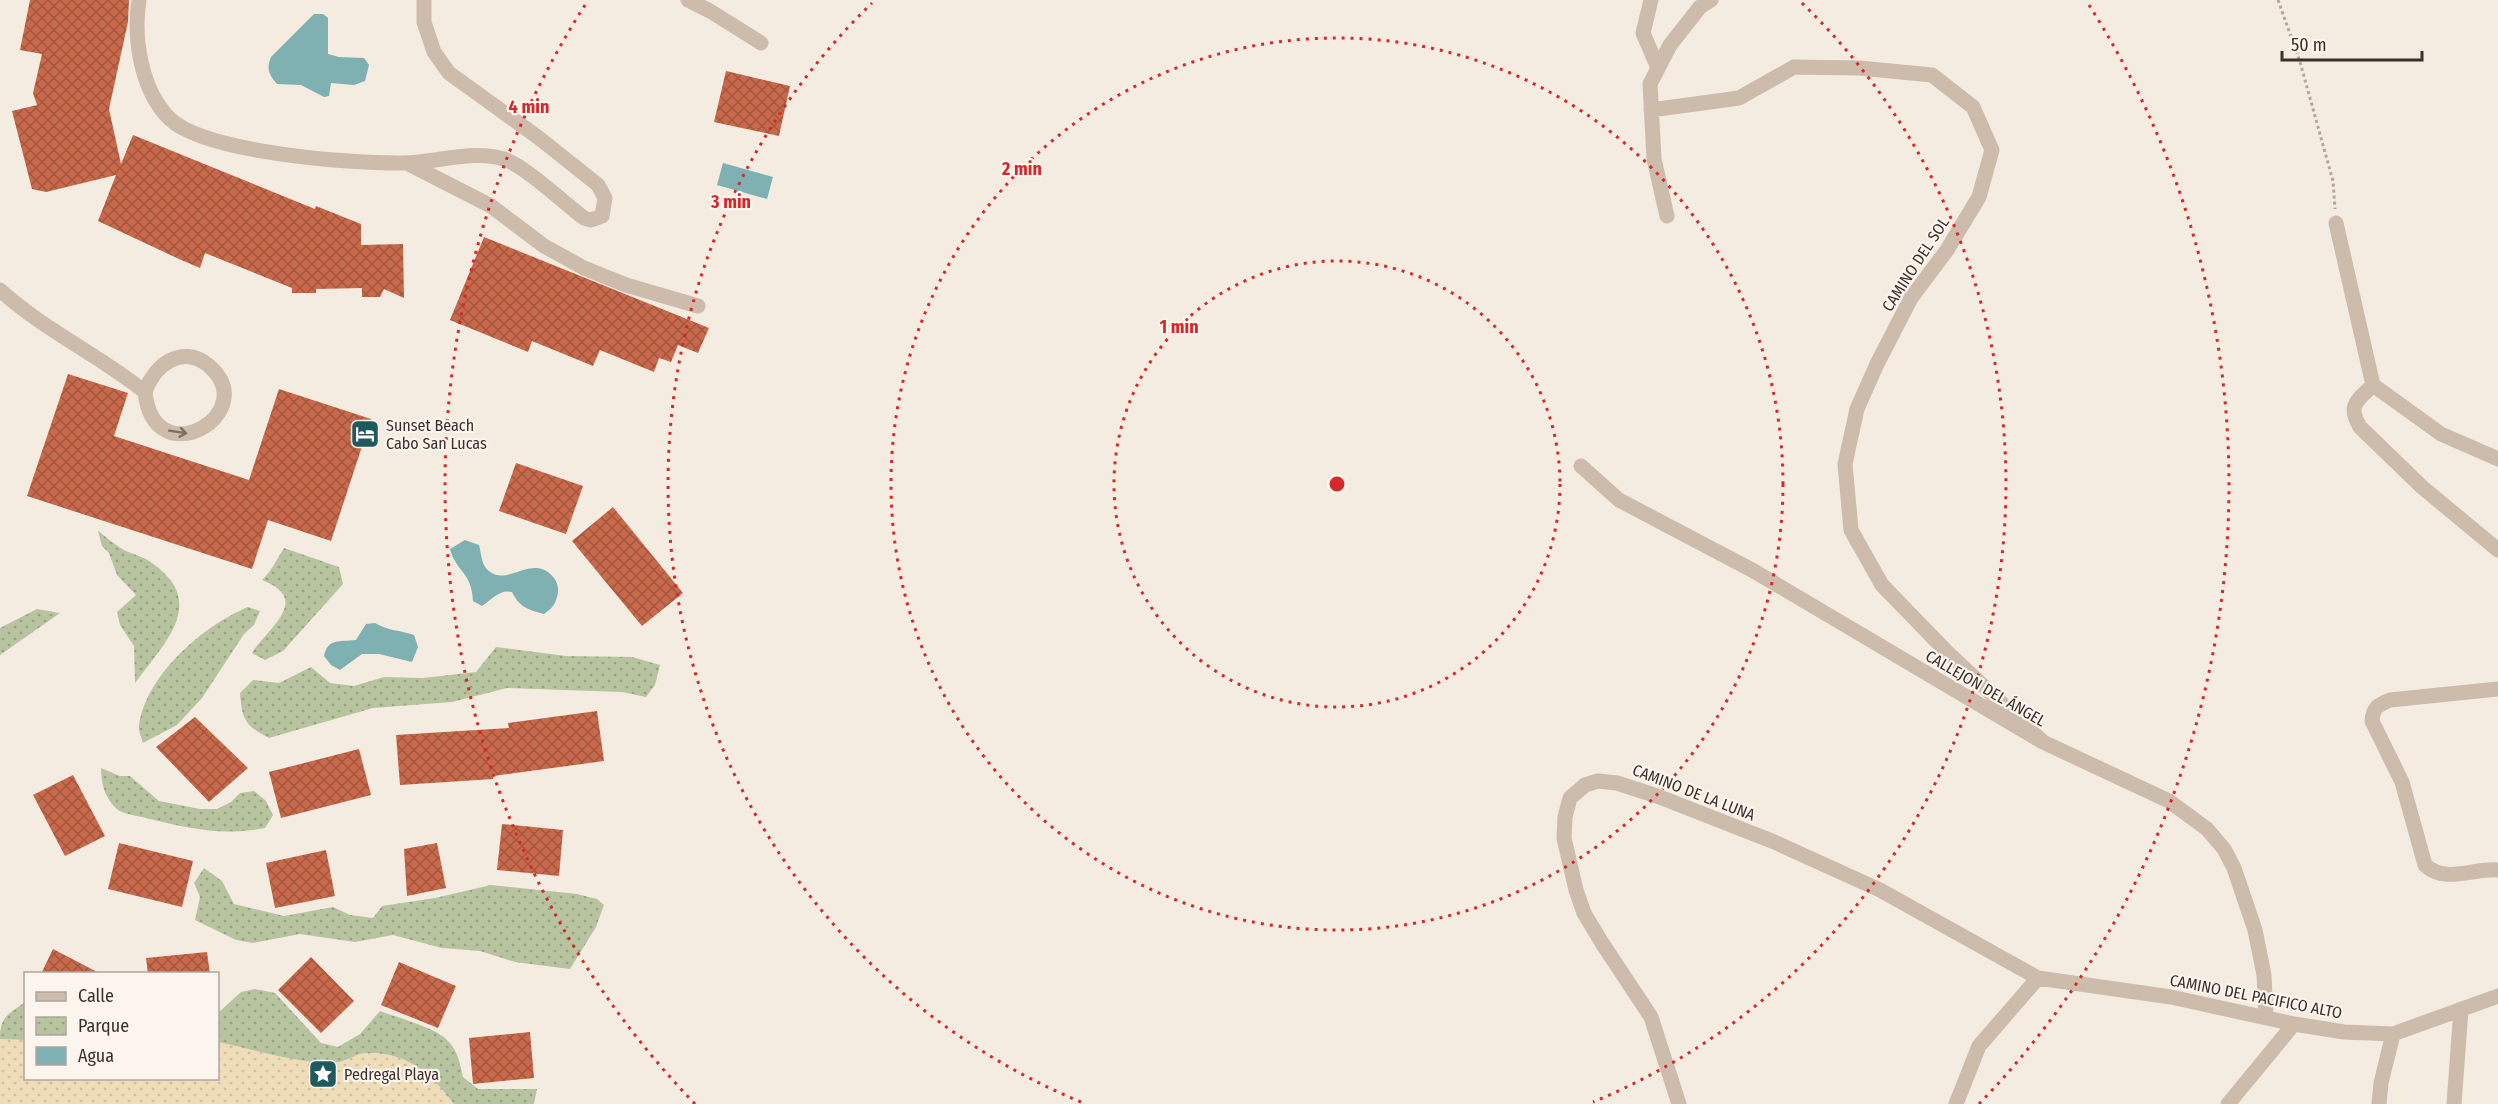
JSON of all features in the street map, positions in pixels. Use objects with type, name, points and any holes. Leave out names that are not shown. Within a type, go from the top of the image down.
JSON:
[{"type":"street","points":[[139,0],[137,41],[145,72],[156,101],[171,120],[216,140],[274,154],[407,163],[485,156],[504,159],[522,169],[584,218],[598,219],[602,216],[606,203],[598,185],[539,138],[449,73],[434,52],[424,22],[424,0]]},
{"type":"street","points":[[688,0],[761,43]]},
{"type":"street","points":[[1651,0],[1643,33],[1658,68]]},
{"type":"street","points":[[1667,216],[1654,159],[1650,84],[1671,45],[1700,7],[1711,0]]},
{"type":"street","name":"CAMINO DEL SOL","points":[[1651,110],[1739,98],[1794,68],[1859,68],[1932,75],[1973,107],[1992,150],[1990,159],[1979,197],[1947,250],[1911,297],[1857,409],[1845,464],[1851,530],[1882,585],[1947,652],[2043,742]]},
{"type":"street","points":[[407,163],[490,206],[544,246],[584,268],[626,285],[698,306]]},
{"type":"street","points":[[2336,223],[2373,385],[2441,434],[2498,459]]},
{"type":"street","points":[[0,290],[28,314],[123,374],[145,392],[147,407],[154,420],[166,430],[181,435],[196,433],[209,426],[219,414],[224,395],[215,371],[203,361],[188,357],[173,358],[159,365],[150,377],[145,392]]},
{"type":"street","points":[[2373,385],[2354,403],[2353,415],[2360,427],[2422,487],[2498,550]]},
{"type":"street","name":"CALLEJON DEL ÁNGEL","points":[[1581,466],[1619,500],[1752,570],[2043,742],[2169,801],[2208,829],[2224,849],[2234,868],[2254,930],[2264,975],[2266,1016]]},
{"type":"street","points":[[2498,689],[2390,700],[2377,705],[2372,712],[2372,721],[2402,782],[2425,865],[2433,872],[2445,876],[2484,869],[2498,870]]},
{"type":"street","name":"CAMINO DE LA LUNA","points":[[1679,1104],[1651,1017],[1602,944],[1584,913],[1576,890],[1564,838],[1565,817],[1570,798],[1585,785],[1598,781],[1617,783],[1772,841],[1890,895],[2038,978]]},
{"type":"street","points":[[1956,1104],[1980,1046],[2038,978]]},
{"type":"street","name":"CAMINO DEL PACIFICO ALTO","points":[[2038,978],[2171,997],[2266,1016],[2294,1024],[2344,1032],[2393,1034],[2498,996]]},
{"type":"street","points":[[2454,1104],[2461,1010]]},
{"type":"street","points":[[2228,1104],[2294,1024]]},
{"type":"street","points":[[2379,1104],[2381,1083],[2393,1034]]},
{"type":"street","points":[[2366,1104],[2381,1083]]},
{"type":"path","points":[[2278,0],[2300,62],[2333,181],[2336,223]]},
{"type":"sand","name":"Pedregal Playa","points":[[0,1039],[24,1040],[24,1080],[219,1080],[219,1042],[288,1058],[331,1063],[362,1053],[380,1053],[406,1060],[417,1066],[437,1083],[454,1104],[0,1104]]},
{"type":"green space","points":[[98,531],[124,550],[149,561],[167,576],[177,591],[179,606],[176,622],[169,637],[135,683],[134,646],[120,625],[117,612],[136,595],[117,575],[109,553],[102,546]]},
{"type":"green space","points":[[284,548],[339,567],[343,584],[283,651],[265,660],[252,653],[282,615],[285,605],[284,596],[277,588],[262,580]]},
{"type":"green space","points":[[248,607],[260,611],[254,625],[244,634],[202,698],[177,725],[143,743],[139,727],[144,706],[165,670],[196,639],[213,626]]},
{"type":"green space","points":[[37,609],[60,613],[0,655],[0,628]]},
{"type":"green space","points":[[496,647],[566,656],[632,657],[660,665],[655,685],[646,697],[622,692],[507,688],[452,702],[373,708],[269,738],[255,730],[246,721],[242,709],[240,693],[253,680],[279,683],[311,667],[330,683],[354,686],[384,677],[423,678],[476,672]]},
{"type":"green space","points":[[101,768],[120,776],[130,776],[159,801],[200,809],[217,809],[231,802],[240,793],[254,791],[266,801],[273,815],[265,828],[220,831],[193,828],[129,814],[118,810],[110,801],[103,785]]},
{"type":"green space","points":[[204,868],[222,881],[234,904],[284,916],[333,907],[350,915],[373,918],[382,906],[435,898],[491,885],[577,894],[597,899],[604,905],[596,927],[570,969],[515,962],[480,951],[442,948],[393,935],[355,942],[300,934],[253,943],[236,940],[195,920],[200,897],[194,883]]},
{"type":"green space","points":[[255,989],[275,993],[321,1043],[338,1047],[360,1034],[380,1011],[427,1028],[449,1042],[457,1054],[463,1077],[478,1089],[537,1089],[534,1104],[454,1104],[437,1083],[417,1066],[406,1060],[380,1053],[366,1053],[331,1063],[288,1058],[219,1042],[219,1012],[241,992]]},
{"type":"green space","points":[[24,1003],[24,1040],[0,1039],[3,1021]]},
{"type":"water","points":[[314,14],[323,14],[328,18],[328,54],[364,58],[369,65],[365,81],[354,85],[331,83],[329,96],[324,97],[301,85],[277,84],[274,81],[269,68],[271,57]]},
{"type":"water","points":[[723,163],[773,177],[767,199],[717,185]]},
{"type":"water","points":[[465,540],[479,545],[484,564],[492,573],[507,575],[531,568],[547,571],[558,586],[553,606],[544,614],[534,611],[521,604],[512,592],[508,591],[496,595],[482,606],[473,601],[470,584],[450,549]]},
{"type":"water","points":[[375,623],[385,628],[414,635],[418,647],[412,662],[379,654],[362,654],[340,670],[331,665],[324,656],[328,646],[335,642],[356,640],[366,624]]},
{"type":"building","points":[[30,0],[129,0],[128,22],[109,109],[121,164],[133,135],[315,209],[316,206],[361,224],[361,245],[403,244],[404,298],[384,289],[380,297],[362,297],[362,288],[316,289],[316,293],[292,293],[292,288],[205,253],[200,268],[98,221],[116,175],[46,192],[32,189],[12,111],[37,105],[33,93],[42,54],[20,50]]},
{"type":"building","points":[[726,71],[790,86],[779,136],[714,122]]},
{"type":"building","points":[[484,237],[709,328],[698,353],[678,345],[671,362],[659,358],[654,372],[600,350],[593,366],[532,341],[528,352],[450,320]]},
{"type":"building","points":[[68,374],[128,393],[114,436],[249,480],[279,389],[371,419],[331,541],[268,520],[252,569],[27,496]]},
{"type":"building","points":[[516,463],[583,486],[566,534],[499,511]]},
{"type":"building","points":[[613,507],[683,593],[642,626],[572,541]]},
{"type":"building","points":[[597,711],[604,761],[493,776],[493,779],[400,785],[396,735],[509,728],[508,723]]},
{"type":"building","points":[[195,717],[248,768],[209,802],[156,747]]},
{"type":"building","points":[[359,749],[371,795],[281,818],[269,772]]},
{"type":"building","points":[[73,775],[105,836],[65,856],[33,795]]},
{"type":"building","points":[[502,824],[563,830],[559,876],[497,870]]},
{"type":"building","points":[[119,843],[193,861],[182,907],[108,889]]},
{"type":"building","points":[[437,843],[446,888],[407,896],[404,849]]},
{"type":"building","points":[[326,850],[335,896],[275,908],[266,863]]},
{"type":"building","points":[[53,949],[97,972],[42,972]]},
{"type":"building","points":[[207,952],[210,972],[148,972],[146,958]]},
{"type":"building","points":[[311,957],[354,1001],[321,1033],[278,990]]},
{"type":"building","points":[[399,962],[456,986],[438,1028],[381,1005]]},
{"type":"building","points":[[530,1032],[534,1078],[473,1084],[469,1038]]},
{"type":"place","name":"Sunset Beach Cabo San Lucas","points":[[365,434]]},
{"type":"place","name":"Pedregal Playa","points":[[323,1074]]}]
